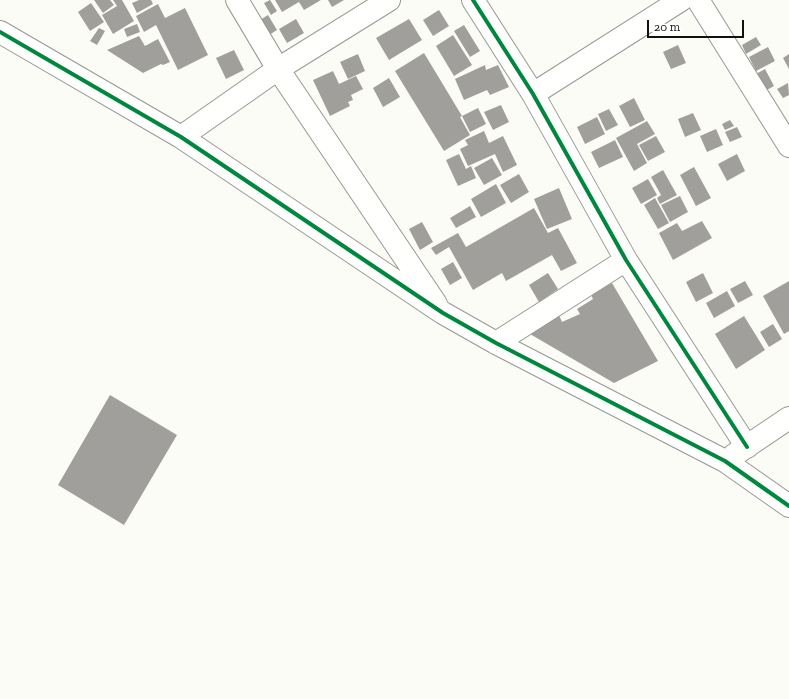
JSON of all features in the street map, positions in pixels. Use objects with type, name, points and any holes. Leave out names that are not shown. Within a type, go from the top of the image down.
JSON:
[{"type":"street","points":[[237,0],[278,69],[443,313]]},
{"type":"street","points":[[181,136],[278,69],[389,0]]},
{"type":"street","points":[[473,0],[533,94],[626,260],[747,447]]},
{"type":"street","points":[[533,94],[681,0]]},
{"type":"street","points":[[698,0],[789,146]]},
{"type":"street","points":[[0,32],[181,136],[443,313],[496,343],[725,461],[789,506]]},
{"type":"street","points":[[496,343],[626,260]]},
{"type":"street","points":[[725,461],[789,418]]},
{"type":"building","points":[[94,0],[110,0],[114,5],[103,13]]},
{"type":"building","points":[[113,0],[122,0],[134,21],[113,34],[102,15],[117,6]]},
{"type":"building","points":[[139,0],[151,0],[153,4],[137,13],[132,3]]},
{"type":"building","points":[[270,0],[277,11],[271,15],[264,3]]},
{"type":"building","points":[[275,0],[321,0],[304,10],[299,2],[282,12]]},
{"type":"building","points":[[328,0],[344,0],[332,7]]},
{"type":"building","points":[[91,3],[104,22],[90,31],[78,12]]},
{"type":"building","points":[[158,4],[165,18],[185,8],[208,55],[178,70],[156,25],[144,32],[136,16]]},
{"type":"building","points":[[439,10],[449,26],[433,36],[423,20]]},
{"type":"building","points":[[268,15],[277,30],[269,35],[260,20]]},
{"type":"building","points":[[296,19],[304,33],[287,43],[279,29]]},
{"type":"building","points":[[409,19],[422,40],[389,60],[376,38]]},
{"type":"building","points":[[137,24],[140,32],[127,37],[124,29]]},
{"type":"building","points":[[464,25],[480,51],[470,57],[454,31]]},
{"type":"building","points":[[99,28],[105,31],[97,45],[90,41]]},
{"type":"building","points":[[453,35],[472,65],[454,76],[436,46]]},
{"type":"building","points":[[139,36],[145,46],[158,39],[170,62],[163,65],[161,64],[143,73],[107,50]]},
{"type":"building","points":[[756,37],[761,45],[746,54],[742,45]]},
{"type":"building","points":[[678,45],[686,63],[671,69],[663,52]]},
{"type":"building","points":[[768,47],[775,61],[756,71],[749,57]]},
{"type":"building","points":[[234,50],[244,70],[226,79],[216,58]]},
{"type":"building","points":[[424,53],[462,116],[460,117],[470,135],[444,151],[395,71]]},
{"type":"building","points":[[358,54],[365,71],[348,79],[340,62]]},
{"type":"building","points":[[789,54],[789,69],[783,58]]},
{"type":"building","points":[[485,65],[486,70],[498,65],[509,87],[490,95],[487,90],[464,100],[455,79]]},
{"type":"building","points":[[765,69],[774,86],[765,91],[756,74]]},
{"type":"building","points":[[333,71],[339,84],[356,76],[363,89],[351,95],[353,100],[348,102],[350,106],[330,116],[313,80]]},
{"type":"building","points":[[389,78],[400,97],[383,107],[373,88]]},
{"type":"building","points":[[788,83],[789,95],[783,98],[777,89]]},
{"type":"building","points":[[634,98],[645,120],[630,127],[619,106]]},
{"type":"building","points":[[501,105],[509,122],[493,130],[484,112]]},
{"type":"building","points":[[478,108],[486,124],[470,132],[462,116]]},
{"type":"building","points":[[609,109],[618,125],[606,131],[598,114]]},
{"type":"building","points":[[693,113],[701,130],[685,137],[678,119]]},
{"type":"building","points":[[597,117],[605,134],[585,144],[577,127]]},
{"type":"building","points":[[730,120],[734,126],[725,130],[722,124]]},
{"type":"building","points":[[647,121],[655,134],[637,144],[647,163],[634,171],[616,138]]},
{"type":"building","points":[[737,127],[742,137],[730,142],[725,132]]},
{"type":"building","points":[[716,129],[723,145],[707,152],[700,136]]},
{"type":"building","points":[[484,131],[489,143],[503,136],[517,165],[503,172],[495,154],[468,166],[460,149],[468,145],[465,140]]},
{"type":"building","points":[[656,136],[665,152],[648,161],[639,145]]},
{"type":"building","points":[[615,140],[623,157],[599,168],[591,152]]},
{"type":"building","points":[[459,154],[466,169],[471,166],[476,178],[458,186],[446,160]]},
{"type":"building","points":[[737,154],[745,171],[727,181],[718,164]]},
{"type":"building","points":[[492,158],[502,175],[484,185],[474,168]]},
{"type":"building","points":[[694,167],[711,198],[696,206],[680,175]]},
{"type":"building","points":[[663,170],[677,195],[660,204],[657,198],[661,195],[651,177]]},
{"type":"building","points":[[519,174],[529,192],[511,203],[500,185]]},
{"type":"building","points":[[648,179],[657,195],[641,204],[632,188]]},
{"type":"building","points":[[496,184],[506,203],[481,217],[471,199]]},
{"type":"building","points":[[559,188],[572,219],[547,229],[534,199]]},
{"type":"building","points":[[680,196],[688,212],[670,222],[661,205]]},
{"type":"building","points":[[655,198],[669,223],[658,229],[644,205]]},
{"type":"building","points":[[470,206],[476,217],[456,228],[450,218]]},
{"type":"building","points":[[534,208],[548,233],[558,228],[577,263],[561,271],[552,255],[506,281],[502,273],[473,290],[449,247],[436,255],[431,248],[458,233],[466,247]]},
{"type":"building","points":[[702,221],[712,238],[673,260],[659,233],[677,223],[682,231]]},
{"type":"building","points":[[422,222],[433,242],[420,250],[409,229]]},
{"type":"building","points":[[453,262],[462,278],[450,285],[441,269]]},
{"type":"building","points":[[548,273],[558,289],[539,302],[529,285]]},
{"type":"building","points":[[703,273],[713,293],[696,302],[686,282]]},
{"type":"building","points":[[745,281],[753,295],[738,303],[730,289]]},
{"type":"building","points":[[789,281],[789,331],[784,334],[763,296]]},
{"type":"building","points":[[612,283],[658,361],[614,383],[530,334],[559,315],[562,322],[580,314],[577,309],[593,299],[591,295]]},
{"type":"building","points":[[727,291],[735,306],[714,318],[706,303]]},
{"type":"building","points":[[744,316],[765,350],[736,369],[715,334]]},
{"type":"building","points":[[773,324],[782,339],[769,347],[760,332]]},
{"type":"building","points":[[110,395],[177,435],[124,525],[58,485]]},
{"type":"cycle path","points":[[473,0],[533,94],[626,260],[747,447]]},
{"type":"cycle path","points":[[0,32],[181,137],[443,313],[496,343],[725,461],[789,506]]}]
